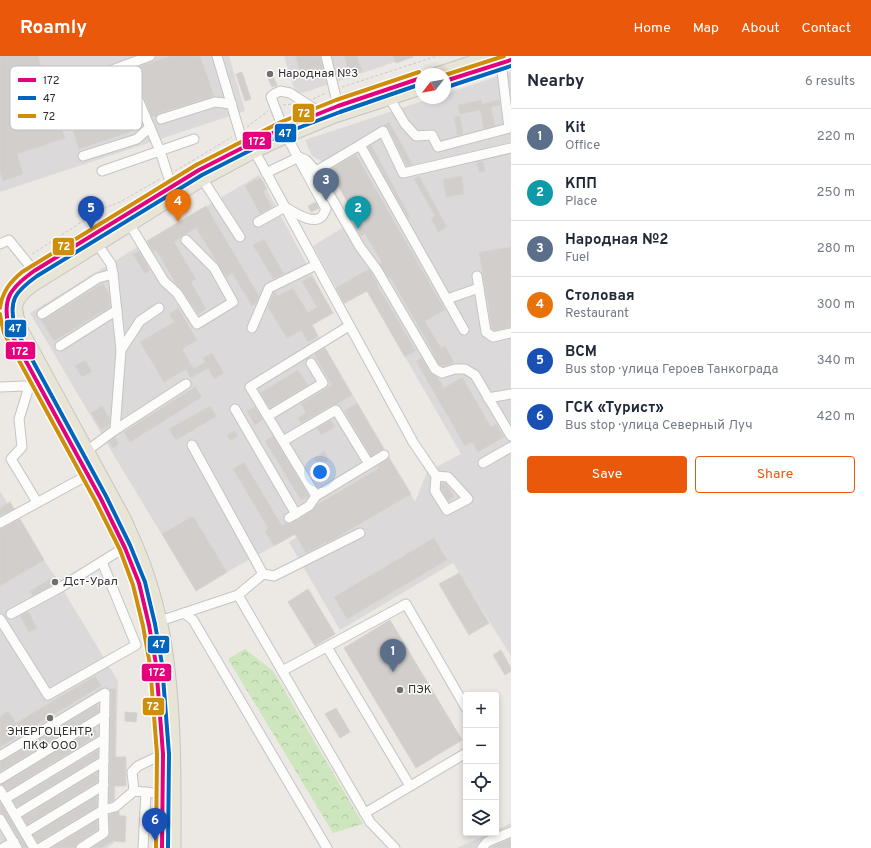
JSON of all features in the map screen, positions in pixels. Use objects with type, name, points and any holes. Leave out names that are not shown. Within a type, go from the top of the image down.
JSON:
[{"type":"main road","points":[[451,68],[488,56]]},
{"type":"main road","points":[[451,79],[506,62]]},
{"type":"main road","points":[[175,848],[174,745],[169,668],[154,596],[138,546],[22,329],[17,314],[17,303],[24,292],[33,286],[130,225],[204,180],[255,152],[285,132],[321,113],[338,106],[415,80]]},
{"type":"main road","points":[[162,848],[163,754],[156,664],[139,583],[112,519],[4,321],[1,301],[19,281],[34,271],[172,188],[199,170],[244,147],[285,132],[335,118],[415,91]]},
{"type":"street","points":[[124,66],[150,56]]},
{"type":"street","points":[[217,56],[244,147]]},
{"type":"street","points":[[326,56],[338,106]]},
{"type":"street","points":[[390,99],[404,124],[416,136],[432,135],[438,147],[509,128],[506,62]]},
{"type":"street","points":[[285,207],[308,219],[316,220],[322,216],[326,209],[285,132],[271,97],[280,91],[290,93],[321,113]]},
{"type":"street","points":[[161,119],[215,102],[232,104]]},
{"type":"street","points":[[142,108],[160,151],[172,188]]},
{"type":"street","points":[[83,156],[137,139],[150,127]]},
{"type":"street","points":[[316,171],[383,131],[404,173],[511,148]]},
{"type":"street","points":[[102,171],[194,139]]},
{"type":"street","points":[[360,145],[464,330]]},
{"type":"street","points":[[255,152],[413,442],[436,476]]},
{"type":"street","points":[[266,173],[299,157],[306,160],[316,171],[360,247],[377,270],[435,369],[442,374],[455,369],[465,370],[475,375],[511,436]]},
{"type":"street","points":[[204,180],[240,237]]},
{"type":"street","points":[[258,222],[285,207]]},
{"type":"street","points":[[130,225],[164,281],[177,293],[197,324],[233,302],[214,268],[186,240]]},
{"type":"street","points":[[0,244],[9,240],[34,271]]},
{"type":"street","points":[[98,245],[111,264],[121,350],[115,430]]},
{"type":"street","points":[[252,328],[269,288],[316,265]]},
{"type":"street","points":[[42,314],[98,278],[113,274]]},
{"type":"street","points":[[477,276],[486,332],[493,337],[511,333]]},
{"type":"street","points":[[446,299],[479,288]]},
{"type":"street","points":[[1,301],[17,303]]},
{"type":"street","points":[[121,350],[140,321],[159,308]]},
{"type":"street","points":[[60,346],[117,310]]},
{"type":"street","points":[[316,496],[250,387],[349,326]]},
{"type":"street","points":[[268,416],[323,383],[311,364]]},
{"type":"street","points":[[37,502],[11,459],[22,447],[19,419],[28,390],[38,384]]},
{"type":"street","points":[[88,450],[115,430],[186,384]]},
{"type":"street","points":[[0,387],[25,386],[28,390]]},
{"type":"street","points":[[488,398],[511,394]]},
{"type":"street","points":[[235,409],[293,516],[309,506],[316,496],[384,455]]},
{"type":"street","points":[[283,441],[336,410],[369,464]]},
{"type":"street","points":[[192,446],[263,574]]},
{"type":"street","points":[[483,463],[511,447]]},
{"type":"street","points":[[0,523],[88,475]]},
{"type":"street","points":[[263,574],[274,576],[360,533]]},
{"type":"street","points":[[11,614],[61,587],[125,548]]},
{"type":"street","points":[[0,619],[48,695],[136,645],[102,562]]},
{"type":"street","points":[[160,621],[238,595],[263,574]]},
{"type":"street","points":[[238,595],[370,822],[393,846]]},
{"type":"street","points":[[282,671],[406,604],[463,703]]},
{"type":"street","points":[[184,614],[193,620],[327,848]]},
{"type":"street","points":[[327,647],[410,786]]},
{"type":"street","points":[[0,756],[105,693],[104,833],[81,848]]},
{"type":"street","points":[[0,779],[105,715]]},
{"type":"street","points":[[34,848],[2,794],[104,739]]},
{"type":"street","points":[[134,791],[132,772],[138,766],[163,754]]},
{"type":"street","points":[[365,813],[463,755]]},
{"type":"street","points":[[15,815],[104,761]]},
{"type":"street","points":[[25,833],[104,785]]},
{"type":"street","points":[[40,848],[104,810],[115,807],[134,791],[163,794]]},
{"type":"street","points":[[143,848],[146,792]]},
{"type":"street","points":[[1,824],[15,845],[3,848]]},
{"type":"street","points":[[482,848],[487,842],[511,832]]},
{"type":"shaded area","points":[[0,56],[229,56],[245,111],[0,192]]},
{"type":"shaded area","points":[[284,56],[413,56],[296,95]]},
{"type":"shaded area","points":[[511,72],[511,656],[453,563],[340,630],[289,542],[400,474],[415,502],[427,472],[461,454],[367,291],[345,304],[313,246],[357,219],[325,163],[312,156],[305,140],[415,104],[451,104],[451,92]]},
{"type":"shaded area","points":[[259,175],[333,313],[312,325],[398,472],[196,591],[30,313]]},
{"type":"shaded area","points":[[0,491],[14,515],[54,575],[118,681],[114,843],[107,848],[0,848]]},
{"type":"shaded area","points":[[511,823],[511,848],[457,848],[483,836],[499,836],[499,829]]},
{"type":"green space","points":[[245,649],[273,671],[363,824],[333,833],[228,659]]},
{"type":"building","points":[[0,56],[38,56],[41,66],[10,66],[10,130],[62,130],[65,138],[17,154],[23,174],[3,181],[0,172]]},
{"type":"building","points":[[170,56],[200,56],[214,96],[159,113],[152,117],[142,93],[142,66],[141,66]]},
{"type":"building","points":[[295,56],[320,56],[323,68],[321,69],[324,77],[314,80],[311,72],[302,75]]},
{"type":"building","points":[[344,56],[357,56],[362,71],[350,75]]},
{"type":"building","points":[[393,56],[413,56],[413,57],[396,63]]},
{"type":"building","points":[[242,72],[251,99],[245,101],[236,74]]},
{"type":"building","points":[[271,72],[277,85],[272,87],[266,74]]},
{"type":"building","points":[[481,100],[482,104],[499,100],[500,105],[491,107],[495,126],[484,129],[480,110],[460,114],[458,105]]},
{"type":"building","points":[[460,116],[463,134],[457,135],[454,117]]},
{"type":"building","points":[[389,122],[413,165],[407,166],[388,128],[384,125]]},
{"type":"building","points":[[76,130],[136,130],[79,149],[73,131]]},
{"type":"building","points":[[371,145],[410,217],[408,218],[368,147]]},
{"type":"building","points":[[356,155],[445,310],[425,321],[441,348],[445,346],[454,362],[451,364],[443,366],[439,365],[390,277],[389,278],[379,263],[382,262],[365,234],[361,236],[353,223],[358,220],[329,170]]},
{"type":"building","points":[[477,162],[483,162],[485,171],[479,172]]},
{"type":"building","points":[[419,176],[447,227],[438,232],[431,218],[435,216],[414,179]]},
{"type":"building","points":[[462,176],[464,194],[446,197],[443,179]]},
{"type":"building","points":[[261,178],[267,189],[263,191],[272,207],[260,214],[245,186],[256,179]]},
{"type":"building","points":[[316,202],[319,208],[311,212],[308,206]]},
{"type":"building","points":[[206,206],[259,296],[256,304],[252,306],[232,273],[226,277],[196,228],[174,242],[196,279],[191,282],[206,309],[198,314],[182,290],[176,284],[156,250],[153,252],[147,241]]},
{"type":"building","points":[[264,239],[284,274],[273,279],[253,245]]},
{"type":"building","points":[[511,247],[511,327],[494,331],[492,329],[479,252]]},
{"type":"building","points":[[139,251],[150,270],[145,274],[133,254]]},
{"type":"building","points":[[369,269],[416,351],[405,357],[367,291],[344,303],[336,288]]},
{"type":"building","points":[[312,276],[333,313],[312,325],[318,336],[308,342],[301,330],[287,338],[268,307],[274,292],[278,296],[293,288],[308,313],[317,307],[302,281]]},
{"type":"building","points":[[103,283],[109,294],[110,307],[54,341],[41,320]]},
{"type":"building","points":[[178,308],[197,340],[182,349],[194,369],[205,362],[203,358],[212,353],[224,373],[214,379],[208,368],[191,378],[186,369],[164,382],[140,342],[174,322],[169,314]]},
{"type":"building","points":[[325,348],[352,395],[301,423],[298,418],[306,413],[301,404],[332,385],[314,354]]},
{"type":"building","points":[[422,358],[430,372],[438,378],[444,388],[462,377],[491,427],[496,424],[504,437],[478,452],[472,442],[465,446],[416,361]]},
{"type":"building","points":[[85,360],[92,371],[82,377],[75,366]]},
{"type":"building","points":[[298,370],[308,385],[270,408],[260,393]]},
{"type":"building","points":[[195,387],[202,397],[130,442],[124,432]]},
{"type":"building","points":[[357,403],[384,449],[371,456],[344,411]]},
{"type":"building","points":[[102,406],[110,419],[109,425],[101,430],[91,413]]},
{"type":"building","points":[[210,406],[217,416],[176,440],[169,429]]},
{"type":"building","points":[[255,407],[263,420],[255,425],[247,411]]},
{"type":"building","points":[[331,420],[335,427],[321,435],[316,428]]},
{"type":"building","points":[[235,431],[238,436],[230,440],[227,435]]},
{"type":"building","points":[[273,436],[309,496],[301,500],[265,441]]},
{"type":"building","points":[[115,437],[119,444],[113,448],[109,442]]},
{"type":"building","points":[[324,451],[329,460],[319,467],[314,458]]},
{"type":"building","points":[[389,458],[411,494],[327,543],[326,542],[306,553],[295,534],[274,546],[265,531],[268,528],[233,469],[244,462],[282,526],[286,523],[292,523],[312,511],[317,505],[379,468],[378,466]]},
{"type":"building","points":[[445,483],[454,497],[448,501],[441,489],[441,484]]},
{"type":"building","points":[[10,502],[14,509],[0,516],[0,508]]},
{"type":"building","points":[[193,516],[227,572],[196,591],[162,534]]},
{"type":"building","points":[[20,519],[44,560],[0,586],[0,529]]},
{"type":"building","points":[[434,538],[447,560],[347,619],[334,597]]},
{"type":"building","points":[[459,573],[489,623],[469,635],[439,584]]},
{"type":"building","points":[[55,576],[58,582],[33,596],[30,591]]},
{"type":"building","points":[[308,589],[335,634],[315,646],[288,602]]},
{"type":"building","points":[[28,611],[37,628],[29,632],[20,616]]},
{"type":"building","points":[[390,620],[462,740],[416,768],[344,648]]},
{"type":"building","points":[[501,650],[511,668],[511,671],[505,675],[493,655]]},
{"type":"building","points":[[95,676],[101,686],[0,747],[0,716],[8,711],[16,723]]},
{"type":"building","points":[[109,689],[116,689],[115,757],[126,757],[126,786],[114,786],[114,800],[109,802],[111,693]]},
{"type":"building","points":[[96,705],[99,712],[0,772],[0,762]]},
{"type":"building","points":[[336,708],[350,732],[340,738],[325,714]]},
{"type":"building","points":[[125,712],[137,713],[136,722],[125,721]]},
{"type":"building","points":[[95,728],[98,735],[7,791],[2,784]]},
{"type":"building","points":[[98,750],[98,758],[17,807],[13,801]]},
{"type":"building","points":[[98,772],[97,782],[27,825],[23,817]]},
{"type":"building","points":[[97,796],[97,807],[38,842],[33,835]]},
{"type":"building","points":[[0,802],[27,848],[23,848],[5,816],[0,813]]},
{"type":"building","points":[[119,811],[119,816],[126,816],[125,842],[112,841],[101,848],[92,848],[109,836],[109,815]]},
{"type":"building","points":[[97,820],[98,830],[78,843],[75,848],[52,848]]},
{"type":"building","points":[[511,838],[511,848],[490,848],[491,847]]},
{"type":"transit line","name":"72","points":[[451,73],[504,56]]},
{"type":"transit line","name":"172","points":[[451,79],[511,60]]},
{"type":"transit line","name":"47","points":[[451,86],[511,66]]},
{"type":"transit line","name":"72","points":[[0,308],[7,288],[22,272],[196,165],[281,122],[336,100],[415,73]]},
{"type":"transit line","name":"172","points":[[162,848],[163,754],[156,664],[139,583],[125,548],[101,499],[9,330],[6,310],[7,302],[13,289],[25,277],[199,170],[283,128],[338,106],[415,80]]},
{"type":"transit line","name":"47","points":[[168,848],[169,754],[162,664],[155,624],[145,582],[130,545],[106,496],[15,328],[12,310],[13,303],[23,287],[37,276],[202,175],[285,133],[415,86]]},
{"type":"transit line","name":"72","points":[[0,314],[4,333],[96,502],[120,550],[133,585],[143,626],[150,665],[157,754],[156,848]]},
{"type":"place","name":"Народная №3","points":[[270,74]]},
{"type":"place","name":"Народная №2","points":[[326,201]]},
{"type":"place","name":"Столовая","points":[[178,222]]},
{"type":"place","name":"ВСМ","points":[[91,229]]},
{"type":"place","name":"КПП","points":[[358,229]]},
{"type":"place","name":"Дст-Урал","points":[[55,582]]},
{"type":"place","name":"Kit","points":[[393,672]]},
{"type":"place","name":"ПЭК","points":[[400,690]]},
{"type":"place","name":"ЭНЕРГОЦЕНТР, ПКФ ООО","points":[[50,718]]},
{"type":"place","name":"ГСК «Турист»","points":[[155,841]]}]
